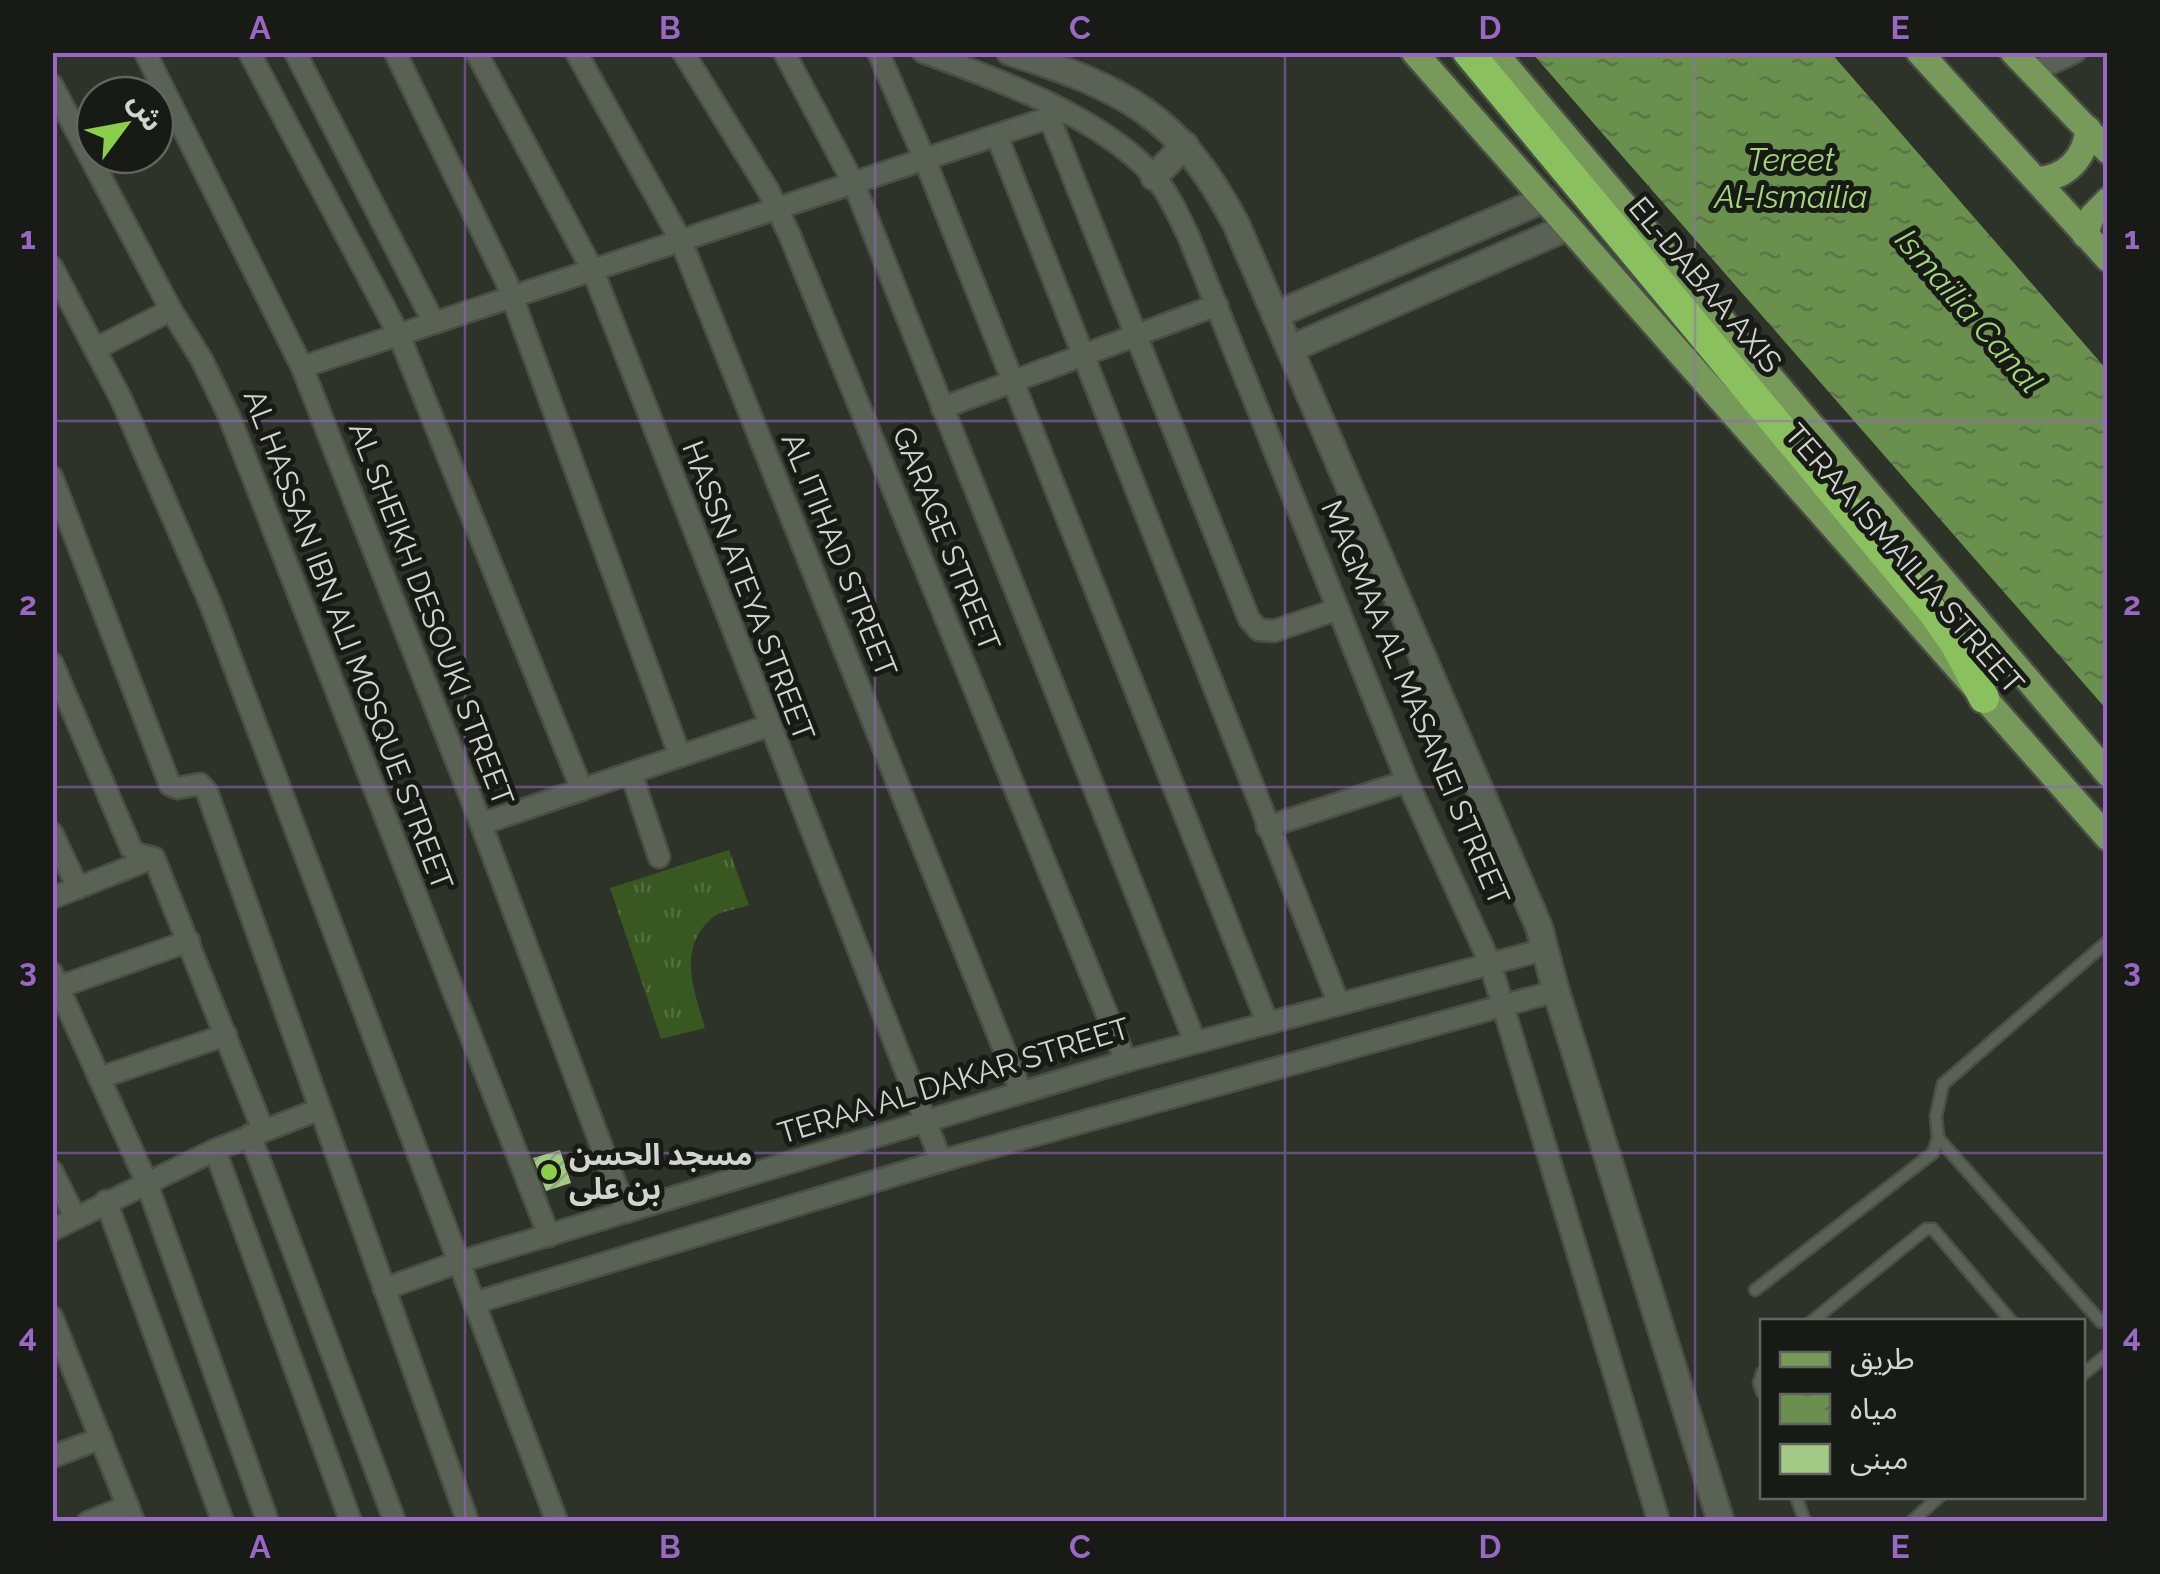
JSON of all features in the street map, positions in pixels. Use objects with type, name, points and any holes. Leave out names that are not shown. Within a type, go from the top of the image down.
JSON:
[{"type":"highway","name":"EL-DABAA AXIS","points":[[1468,52],[1891,560],[1956,644],[1984,698]]},
{"type":"main road","name":"TERAA ISMAILIA STREET","points":[[1414,52],[2108,838]]},
{"type":"main road","name":"TERAA ISMAILIA STREET","points":[[1494,52],[2108,774]]},
{"type":"main road","points":[[1919,52],[2108,259]]},
{"type":"main road","points":[[2012,52],[2108,150]]},
{"type":"main road","points":[[2036,180],[2056,177],[2073,166],[2084,148],[2088,129]]},
{"type":"main road","points":[[2086,235],[2092,216],[2108,200]]},
{"type":"street","name":"AL SHEIKH DESOUKI STREET","points":[[144,52],[302,367],[481,824],[626,1212]]},
{"type":"street","points":[[249,52],[399,334],[582,790]]},
{"type":"street","points":[[294,52],[434,323]]},
{"type":"street","points":[[395,52],[512,297],[680,756]]},
{"type":"street","name":"HASSN ATEYA STREET","points":[[476,52],[593,270],[940,1162]]},
{"type":"street","name":"AL ITIHAD STREET","points":[[576,52],[680,241],[1021,1092]]},
{"type":"street","name":"GARAGE STREET","points":[[683,52],[778,209],[1126,1061]]},
{"type":"street","points":[[784,52],[854,184],[1195,1042]]},
{"type":"street","points":[[878,52],[925,160],[1267,1022]]},
{"type":"street","name":"MAGMAA AL MASANEI STREET","points":[[923,52],[972,70],[1057,116],[1104,135],[1154,176],[1188,235],[1407,782],[1490,963],[1660,1522]]},
{"type":"street","name":"MAGMAA AL MASANEI STREET","points":[[1010,52],[1090,78],[1141,106],[1185,145],[1222,196],[1531,906],[1721,1522]]},
{"type":"street","points":[[2033,72],[2076,52]]},
{"type":"street","name":"AL HASSAN IBN ALI MOSQUE STREET","points":[[55,97],[202,360],[229,416],[549,1236]]},
{"type":"street","points":[[302,367],[1057,116],[1136,336],[1253,625],[1274,632],[1338,609]]},
{"type":"street","points":[[997,136],[1338,1002]]},
{"type":"street","points":[[1154,176],[1185,145]]},
{"type":"street","points":[[1275,314],[1545,199]]},
{"type":"street","points":[[1290,349],[1568,227]]},
{"type":"street","points":[[52,267],[152,468],[210,603],[557,1522]]},
{"type":"street","points":[[942,408],[1218,306]]},
{"type":"street","points":[[96,349],[172,310]]},
{"type":"street","points":[[52,477],[170,784],[178,788],[200,784],[207,792],[468,1522]]},
{"type":"street","points":[[52,663],[131,848],[137,854],[150,856]]},
{"type":"street","points":[[481,824],[768,726]]},
{"type":"street","points":[[631,772],[659,857]]},
{"type":"street","points":[[1266,827],[1407,782]]},
{"type":"street","points":[[52,833],[78,888]]},
{"type":"street","points":[[52,898],[150,856]]},
{"type":"street","points":[[150,856],[226,1035],[395,1522]]},
{"type":"street","points":[[189,941],[56,980],[146,1181],[268,1522]]},
{"type":"street","name":"TERAA AL DAKAR STREET","points":[[384,1288],[1126,1061],[1546,948]]},
{"type":"street","points":[[474,1303],[940,1162],[1556,991]]},
{"type":"street","points":[[99,1078],[226,1035]]},
{"type":"street","points":[[52,1230],[215,1150],[320,1110]]},
{"type":"street","points":[[215,1150],[352,1522]]},
{"type":"street","points":[[52,1171],[75,1217]]},
{"type":"street","points":[[106,1201],[223,1522]]},
{"type":"street","points":[[52,1317],[61,1360],[101,1438],[131,1514],[88,1522]]},
{"type":"street","points":[[52,1457],[101,1438]]},
{"type":"lane","points":[[1755,1290],[1933,1153],[1943,1084],[2108,941]]},
{"type":"lane","points":[[1938,1138],[2101,1322],[2108,1316]]},
{"type":"lane","points":[[1815,1319],[1926,1230],[1933,1229],[2009,1319]]},
{"type":"lane","points":[[2085,1373],[2108,1354]]},
{"type":"lane","points":[[1911,1522],[1937,1499]]},
{"type":"green space","points":[[729,850],[749,905],[712,918],[694,943],[691,971],[705,1028],[661,1039],[610,888]]},
{"type":"water","name":"Tereet Al-Ismailia","points":[[1532,53],[1831,53],[2107,370],[2107,710]]},
{"type":"building","name":"مسجد الحسن بن على","points":[[560,1150],[571,1183],[546,1191],[533,1158]]},
{"type":"place","name":"مسجد الحسن بن على","points":[[549,1172]]},
{"type":"water label","name":"Ismaïlia Canal","points":[[1969,311]]}]
